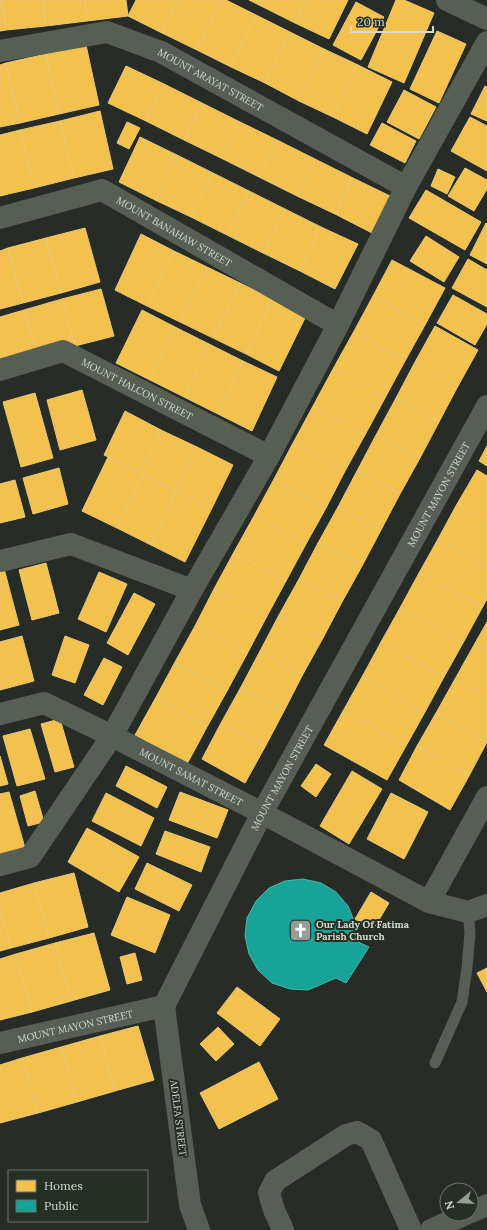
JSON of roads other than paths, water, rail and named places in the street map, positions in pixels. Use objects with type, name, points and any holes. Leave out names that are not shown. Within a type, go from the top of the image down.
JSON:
[{"type":"street","points":[[447,0],[487,19]]},
{"type":"street","name":"MOUNT ARAYAT STREET","points":[[0,51],[108,32],[161,52],[406,186]]},
{"type":"street","points":[[0,865],[30,857],[112,736],[192,590],[269,456],[338,325],[406,186],[487,42]]},
{"type":"street","name":"MOUNT BANAHAW STREET","points":[[0,218],[102,190],[338,325]]},
{"type":"street","name":"MOUNT HALCON STREET","points":[[0,370],[63,351],[269,456]]},
{"type":"street","name":"MOUNT MAYON STREET","points":[[0,1044],[164,1006],[262,813],[487,406]]},
{"type":"street","points":[[0,561],[71,544],[192,590]]},
{"type":"street","name":"MOUNT SAMAT STREET","points":[[0,714],[44,703],[262,813],[429,902],[478,908]]},
{"type":"street","points":[[429,902],[487,797]]},
{"type":"street","name":"ADELFA STREET","points":[[164,1006],[190,1205],[198,1230]]},
{"type":"street","points":[[284,1230],[274,1210],[269,1193],[275,1181],[346,1135],[357,1132],[371,1140],[411,1230]]},
{"type":"street","points":[[431,1230],[448,1222]]},
{"type":"lane","points":[[435,1063],[462,1002],[470,933],[478,908]]},
{"type":"place","name":"Our Lady Of Fatima Parish Church","points":[[301,930]]}]
